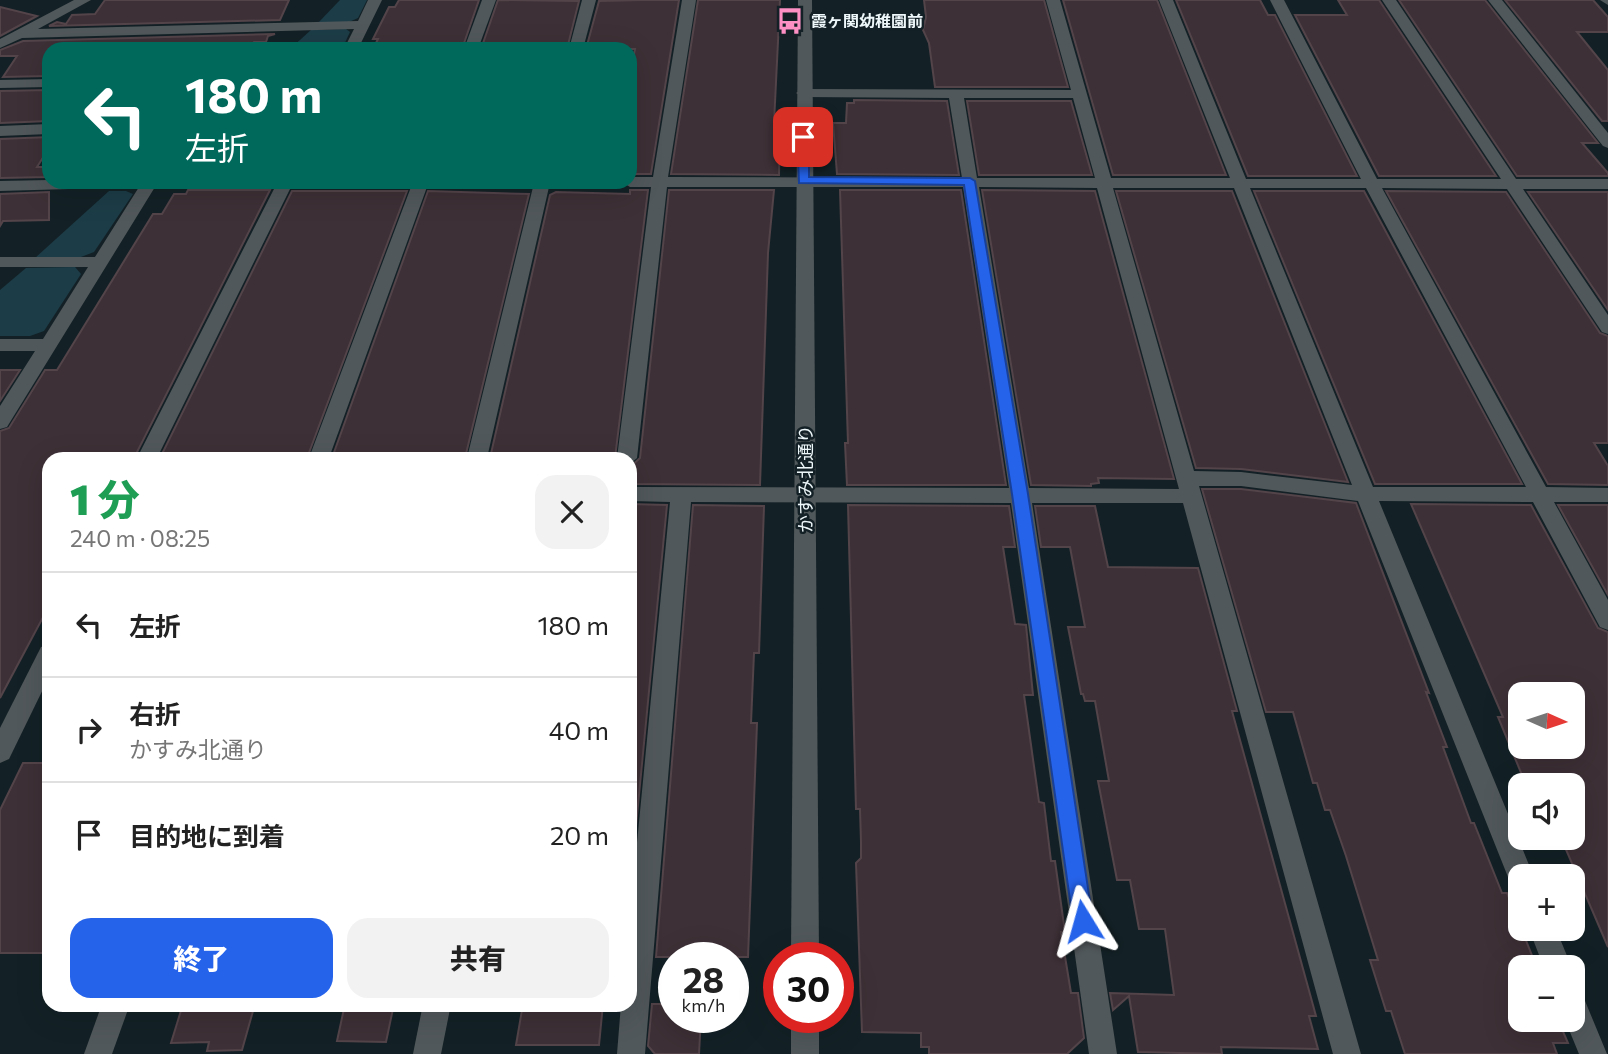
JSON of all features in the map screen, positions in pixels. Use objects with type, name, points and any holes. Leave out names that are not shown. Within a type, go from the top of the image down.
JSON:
[{"type":"street","points":[[0,44],[84,0]]},
{"type":"street","points":[[354,42],[375,0]]},
{"type":"street","points":[[474,42],[489,0]]},
{"type":"street","points":[[578,42],[589,0]]},
{"type":"street","points":[[628,452],[660,181],[689,0]]},
{"type":"street","name":"かすみ北通り","points":[[805,0],[805,942]]},
{"type":"street","points":[[1053,0],[1347,1054]]},
{"type":"street","points":[[1166,0],[1516,864]]},
{"type":"street","points":[[1277,0],[1608,621]]},
{"type":"street","points":[[1389,0],[1608,328]]},
{"type":"street","points":[[1495,0],[1608,143]]},
{"type":"street","points":[[20,34],[363,25]]},
{"type":"street","points":[[0,84],[42,83]]},
{"type":"street","points":[[803,93],[1080,94]]},
{"type":"street","points":[[956,94],[1020,494],[1102,1054]]},
{"type":"street","points":[[0,131],[42,129]]},
{"type":"street","points":[[637,182],[1608,184]]},
{"type":"street","points":[[0,186],[42,185]]},
{"type":"street","points":[[0,422],[146,189]]},
{"type":"street","points":[[150,452],[281,189]]},
{"type":"street","points":[[321,452],[418,189]]},
{"type":"street","points":[[478,452],[540,189]]},
{"type":"street","points":[[0,262],[101,262]]},
{"type":"street","points":[[0,345],[49,345]]},
{"type":"street","points":[[637,494],[1020,494],[1188,487],[1241,479],[1365,494],[1608,495]]},
{"type":"street","points":[[637,987],[681,494]]},
{"type":"street","points":[[0,752],[42,668]]},
{"type":"street","points":[[98,1054],[113,1012]]},
{"type":"street","points":[[427,1054],[435,1012]]},
{"type":"street","points":[[631,1054],[635,1012]]},
{"type":"street","points":[[1584,1032],[1593,1054]]},
{"type":"street","points":[[805,1033],[805,1054]]},
{"type":"shaded area","points":[[340,0],[367,0],[358,18],[349,22],[318,23]]},
{"type":"shaded area","points":[[346,29],[350,32],[345,42],[298,42],[311,30]]},
{"type":"shaded area","points":[[109,191],[126,191],[133,194],[94,252],[81,257],[35,258]]},
{"type":"shaded area","points":[[75,267],[81,274],[44,331],[30,336],[0,336],[0,290],[26,268]]},
{"type":"building","points":[[105,0],[289,0],[280,20],[49,26],[57,22],[66,24],[72,15],[95,14]]},
{"type":"building","points":[[399,0],[479,0],[464,42],[376,42],[378,39],[373,39],[389,7],[395,7]]},
{"type":"building","points":[[498,0],[579,1],[569,42],[483,42]]},
{"type":"building","points":[[679,0],[651,174],[637,174],[637,42],[588,42],[599,1]]},
{"type":"building","points":[[698,0],[780,0],[774,123],[780,123],[779,175],[671,174]]},
{"type":"building","points":[[924,0],[1044,0],[1068,87],[935,87],[929,43],[923,30],[926,17]]},
{"type":"building","points":[[1063,0],[1157,0],[1226,175],[1113,175]]},
{"type":"building","points":[[1176,0],[1260,0],[1268,15],[1275,15],[1357,176],[1248,176]]},
{"type":"building","points":[[1338,0],[1379,0],[1496,176],[1379,176],[1295,15],[1347,15]]},
{"type":"building","points":[[1399,0],[1485,0],[1598,143],[1582,143],[1608,176],[1517,176]]},
{"type":"building","points":[[1505,0],[1593,0],[1608,17],[1608,32],[1577,32],[1608,70],[1608,121],[1602,121]]},
{"type":"building","points":[[0,7],[37,16],[0,36]]},
{"type":"building","points":[[275,34],[268,36],[266,42],[42,42],[42,76],[3,77],[17,56],[0,56],[0,50],[23,41]]},
{"type":"building","points":[[42,90],[42,121],[0,123],[0,91]]},
{"type":"building","points":[[854,100],[947,101],[959,175],[837,174],[833,123],[846,123],[847,103],[854,103]]},
{"type":"building","points":[[967,101],[1071,101],[1092,175],[979,175]]},
{"type":"building","points":[[42,137],[42,159],[37,167],[42,167],[42,177],[0,178],[0,139]]},
{"type":"building","points":[[188,190],[270,190],[137,452],[42,452],[42,619],[0,698],[0,431],[9,428],[45,370],[57,370],[153,214],[162,214],[174,194],[186,194]]},
{"type":"building","points":[[630,190],[648,190],[616,452],[491,452],[550,195],[556,192],[630,194]]},
{"type":"building","points":[[669,190],[774,190],[768,253],[760,485],[637,484],[637,461],[640,458]]},
{"type":"building","points":[[840,190],[961,190],[1006,485],[847,485]]},
{"type":"building","points":[[982,190],[1095,191],[1174,479],[1098,478],[1099,483],[1091,486],[1031,485]]},
{"type":"building","points":[[292,191],[407,191],[309,452],[163,452]]},
{"type":"building","points":[[428,191],[529,194],[466,452],[334,452]]},
{"type":"building","points":[[1116,191],[1232,191],[1348,482],[1241,469],[1196,468]]},
{"type":"building","points":[[1254,191],[1364,191],[1522,484],[1375,484]]},
{"type":"building","points":[[1386,191],[1506,192],[1600,333],[1608,336],[1608,443],[1594,443],[1608,466],[1608,485],[1548,484]]},
{"type":"building","points":[[49,192],[49,220],[3,221],[0,226],[0,194]]},
{"type":"building","points":[[1528,192],[1608,192],[1608,310]]},
{"type":"building","points":[[0,370],[20,370],[0,401]]},
{"type":"building","points":[[1202,489],[1241,489],[1356,503],[1429,693],[1426,692],[1447,747],[1443,747],[1471,823],[1474,823],[1502,893],[1508,896],[1508,941],[1526,941],[1532,955],[1508,955],[1508,1032],[1563,1032],[1568,1043],[1553,1043],[1557,1054],[1405,1054],[1391,1011],[1386,1011],[1370,960],[1378,960],[1346,856],[1330,810],[1325,810],[1317,783],[1313,783],[1293,712],[1266,712]]},
{"type":"building","points":[[637,504],[667,505],[637,816]]},
{"type":"building","points":[[1411,504],[1531,505],[1598,628],[1608,632],[1608,947],[1585,894],[1585,864],[1572,864],[1566,850],[1585,850],[1585,773],[1521,773],[1516,760],[1586,760],[1586,682],[1508,682],[1508,741],[1498,717],[1503,717]]},
{"type":"building","points":[[693,505],[764,506],[759,653],[754,653],[751,723],[757,723],[749,942],[658,942],[656,957]]},
{"type":"building","points":[[848,505],[1009,506],[1015,547],[1003,547],[1015,624],[1026,625],[1033,695],[1024,695],[1039,802],[1044,803],[1051,861],[1055,861],[1065,932],[1061,932],[1071,993],[1078,993],[1084,1038],[1067,1054],[929,1054],[929,1047],[921,1047],[921,1033],[862,1032],[856,863],[861,858],[861,842],[860,809],[856,809]]},
{"type":"building","points":[[1558,505],[1608,505],[1608,595]]},
{"type":"building","points":[[1035,506],[1095,506],[1108,567],[1198,568],[1237,711],[1232,711],[1316,1016],[1309,1016],[1318,1049],[1221,1047],[1222,1054],[1138,1052],[1129,996],[1113,1010],[1110,993],[1174,995],[1165,929],[1139,929],[1130,880],[1117,880],[1098,781],[1109,781],[1095,701],[1085,701],[1081,694],[1068,627],[1085,627],[1070,547],[1041,547]]},
{"type":"building","points":[[23,763],[42,763],[42,953],[0,953],[0,810]]},
{"type":"building","points":[[652,1004],[658,1004],[658,1033],[700,1033],[699,1054],[655,1054],[648,1046]]},
{"type":"building","points":[[181,1012],[253,1012],[242,1050],[207,1051],[209,1042],[171,1043]]},
{"type":"building","points":[[343,1012],[392,1012],[386,1042],[337,1041]]},
{"type":"building","points":[[522,1012],[602,1012],[599,1045],[516,1045]]},
{"type":"place","name":"霞ヶ関幼稚園前","points":[[790,21]]},
{"type":"route","points":[[803,137],[803,181],[970,181],[1020,494],[1083,921]]}]
